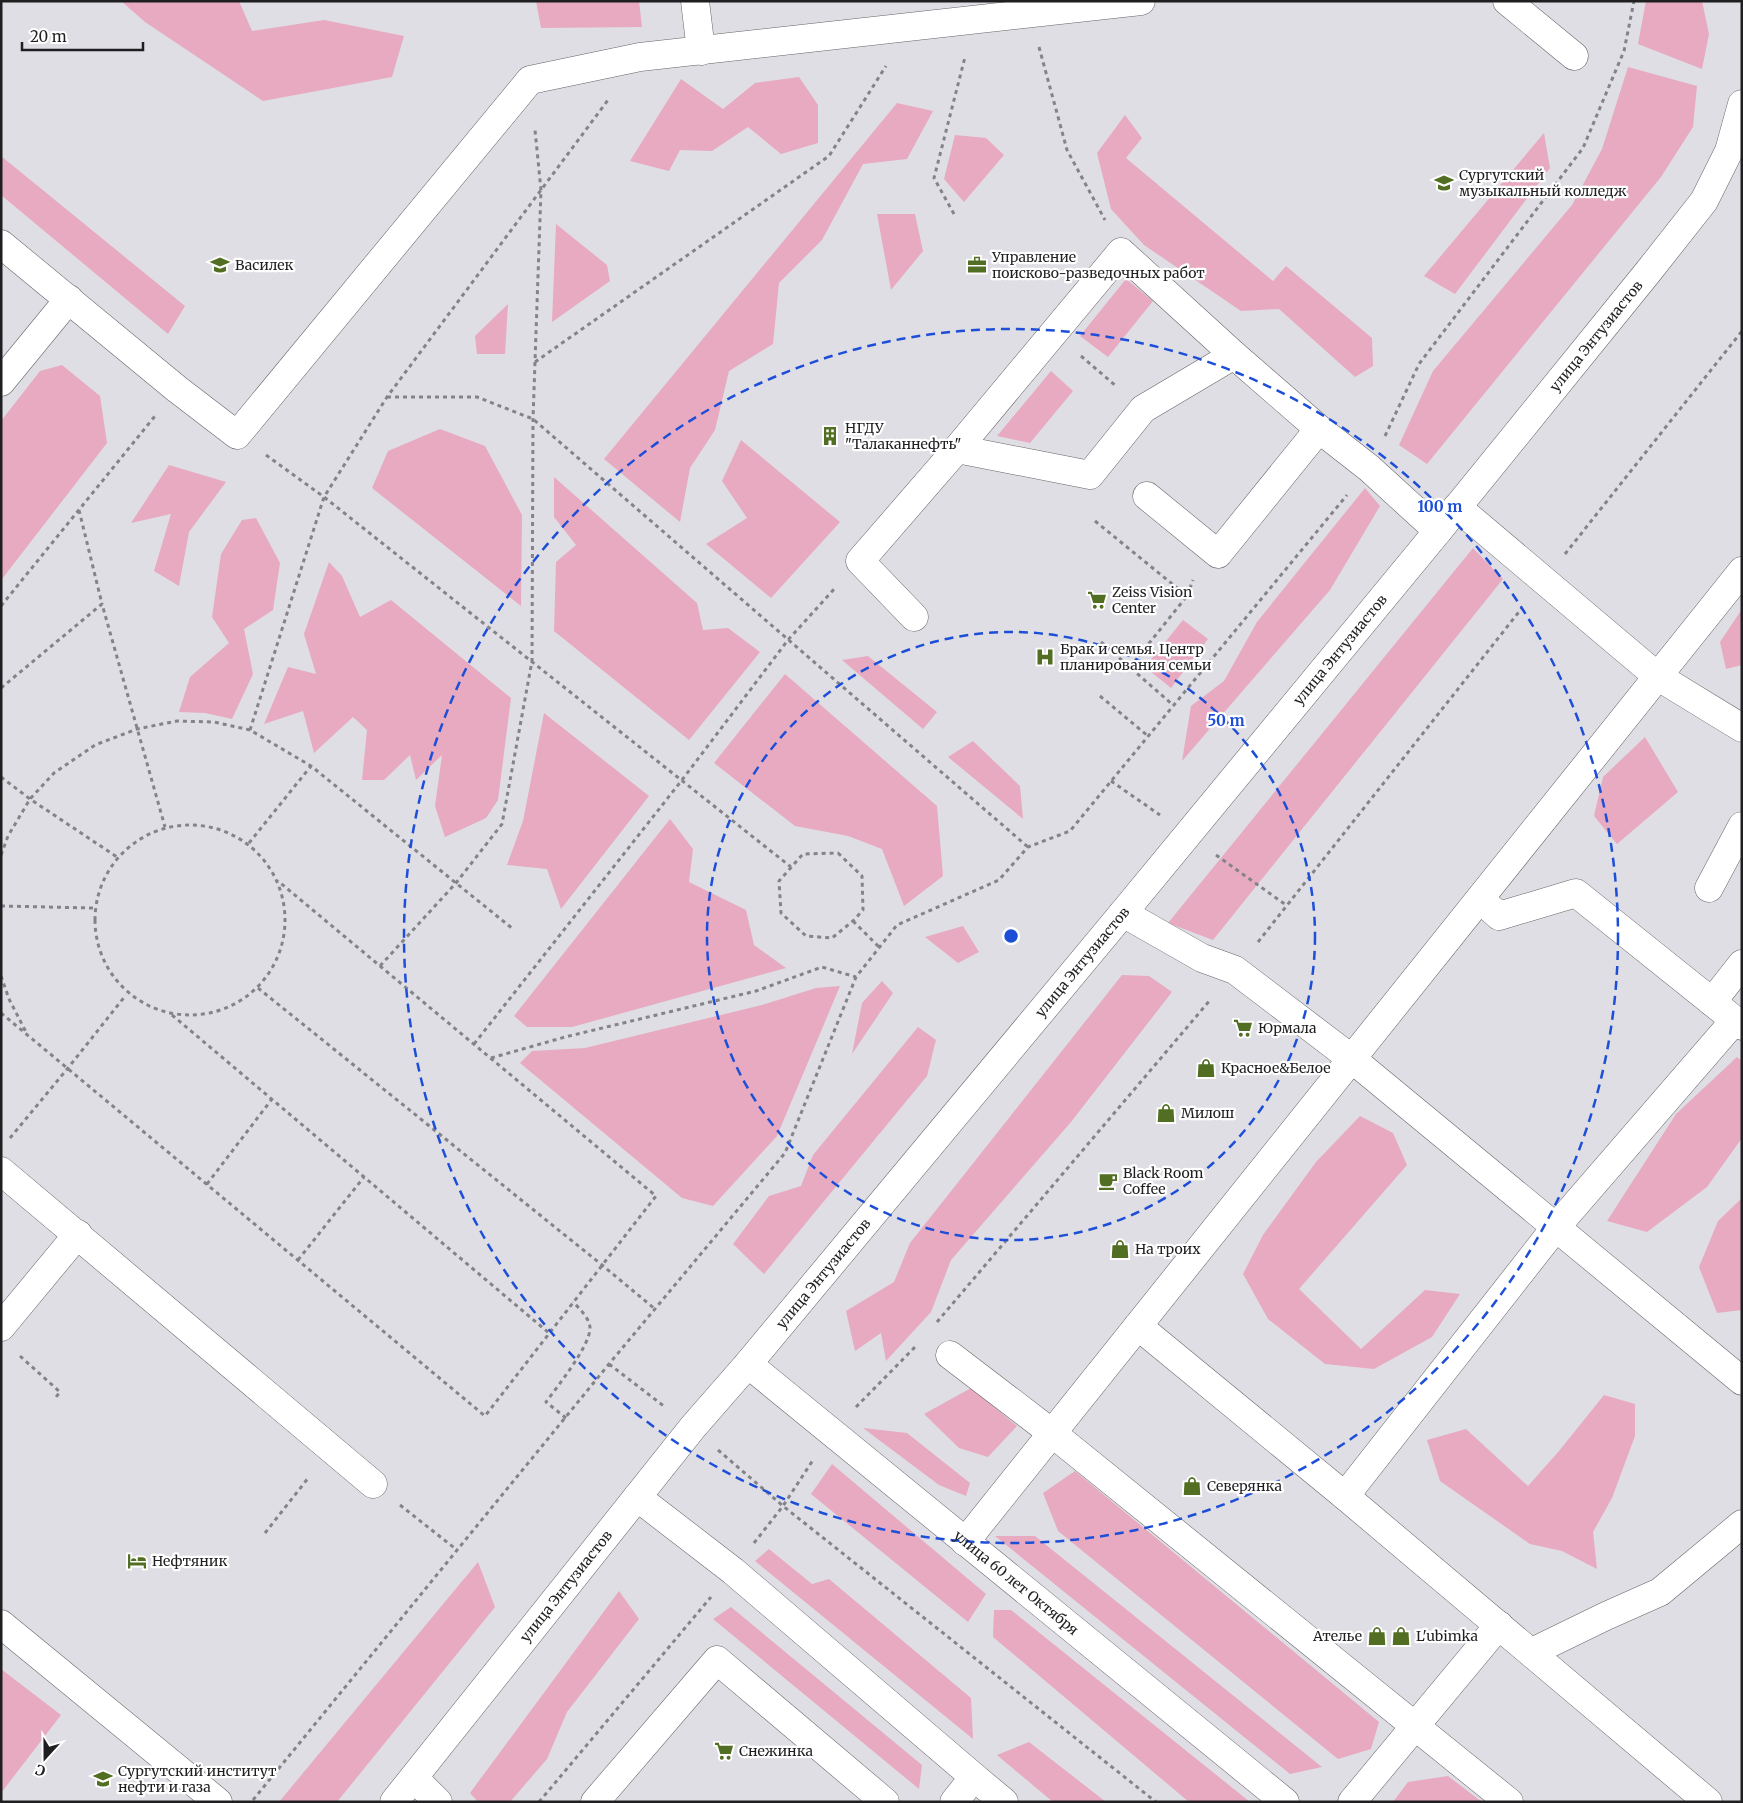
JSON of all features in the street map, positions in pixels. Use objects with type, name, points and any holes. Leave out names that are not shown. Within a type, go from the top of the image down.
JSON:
[{"type":"main road","points":[[695,1],[701,51]]},
{"type":"main road","points":[[1,244],[177,389],[237,435],[530,80],[640,58],[701,51],[925,18],[975,20],[1030,14],[1077,5],[1142,1]]},
{"type":"main road","points":[[1507,1],[1574,56]]},
{"type":"main road","name":"улица Энтузиастов","points":[[394,1802],[692,1428],[748,1364],[1123,913],[1438,531],[1648,272],[1704,200],[1729,151],[1742,104]]},
{"type":"main road","points":[[914,616],[860,561],[1122,252],[1234,354],[1319,428],[1369,468],[1438,531]]},
{"type":"main road","points":[[1,382],[69,299]]},
{"type":"main road","points":[[956,449],[1090,475],[1143,408],[1234,354]]},
{"type":"main road","points":[[1147,496],[1218,554],[1319,428]]},
{"type":"main road","points":[[1457,507],[1657,676],[1742,728]]},
{"type":"main road","points":[[965,1542],[1742,571]]},
{"type":"main road","points":[[1709,888],[1742,826]]},
{"type":"main road","points":[[1345,1496],[1556,1227],[1738,1023],[1576,893],[1499,916],[1480,899]]},
{"type":"main road","points":[[1123,913],[1202,958],[1235,970],[1352,1059],[1742,1381]]},
{"type":"main road","points":[[1712,1002],[1742,964]]},
{"type":"main road","points":[[1,1171],[383,1492]]},
{"type":"main road","points":[[8,1339],[78,1234]]},
{"type":"main road","points":[[1138,1326],[1532,1652],[1708,1802]]},
{"type":"main road","points":[[950,1355],[1052,1434],[1509,1802]]},
{"type":"main road","name":"улица 60 лет Октября","points":[[748,1364],[1285,1802]]},
{"type":"main road","points":[[637,1497],[733,1571],[1004,1802]]},
{"type":"main road","points":[[1532,1652],[1660,1592],[1742,1524]]},
{"type":"main road","points":[[1352,1802],[1499,1625]]},
{"type":"main road","points":[[2,1626],[218,1802]]},
{"type":"main road","points":[[595,1802],[717,1660],[885,1802]]},
{"type":"main road","points":[[414,1778],[438,1802]]},
{"type":"main road","points":[[954,1802],[974,1778]]},
{"type":"path","points":[[251,1802],[654,1309],[785,1154],[856,977],[897,925],[999,880],[1028,846],[1070,831],[1369,468],[1419,364],[1583,148],[1624,51],[1634,1]]},
{"type":"path","points":[[1030,14],[1067,150],[1122,252]]},
{"type":"path","points":[[534,362],[829,156],[925,18]]},
{"type":"path","points":[[954,214],[934,178],[975,20]]},
{"type":"path","points":[[250,730],[324,497],[387,397],[640,58]]},
{"type":"path","points":[[380,966],[456,883],[502,824],[532,661],[534,362],[541,190],[530,80]]},
{"type":"path","points":[[933,1326],[1235,970],[1742,331]]},
{"type":"path","points":[[1054,332],[1143,408]]},
{"type":"path","points":[[1,606],[177,389]]},
{"type":"path","points":[[387,397],[477,398],[533,419],[1028,846]]},
{"type":"path","points":[[237,435],[324,497],[791,867]]},
{"type":"path","points":[[79,509],[102,604],[165,827]]},
{"type":"path","points":[[1095,521],[1187,596],[1130,667]]},
{"type":"path","points":[[474,1044],[682,780],[788,640],[860,561]]},
{"type":"path","points":[[1,688],[102,604]]},
{"type":"path","points":[[1101,642],[1173,705]]},
{"type":"path","points":[[1100,696],[1148,736]]},
{"type":"path","points":[[1,855],[8,836],[30,799],[54,773],[95,745],[137,728],[177,721],[214,722],[250,730],[311,766],[513,928]]},
{"type":"path","points":[[249,843],[311,766]]},
{"type":"path","points":[[1,777],[30,799],[118,857]]},
{"type":"path","points":[[1,1013],[485,1416],[656,1196],[278,881],[249,843],[215,827],[165,827],[142,837],[118,857],[100,886],[92,908],[102,960],[126,995],[172,1015],[549,1333]]},
{"type":"path","points":[[838,853],[862,876],[864,910],[832,938],[806,936],[781,913],[779,881],[791,867],[804,854],[838,853]]},
{"type":"path","points":[[172,1015],[229,1009],[258,988],[280,955],[287,924],[278,881]]},
{"type":"path","points":[[1,906],[92,908]]},
{"type":"path","points":[[853,921],[880,948]]},
{"type":"path","points":[[490,1058],[566,1037],[756,992],[822,967],[856,977]]},
{"type":"path","points":[[1,976],[9,999],[27,1034]]},
{"type":"path","points":[[258,988],[654,1309]]},
{"type":"path","points":[[6,1143],[126,995]]},
{"type":"path","points":[[207,1184],[272,1099]]},
{"type":"path","points":[[298,1260],[364,1177]]},
{"type":"path","points":[[566,1418],[546,1402],[587,1343],[590,1327],[582,1311],[574,1302]]},
{"type":"path","points":[[8,1339],[60,1392],[56,1397]]},
{"type":"path","points":[[539,1802],[733,1571],[783,1506],[831,1432],[920,1342]]},
{"type":"path","points":[[609,1364],[692,1428],[783,1506],[1156,1802]]},
{"type":"path","points":[[265,1533],[331,1449]]},
{"type":"path","points":[[383,1492],[457,1550]]},
{"type":"shaded area","points":[[121,1],[239,1],[252,31],[324,20],[404,36],[392,77],[263,101],[145,22]]},
{"type":"shaded area","points":[[536,1],[639,1],[642,27],[541,28]]},
{"type":"shaded area","points":[[1646,1],[1702,1],[1709,34],[1702,69],[1638,44]]},
{"type":"shaded area","points":[[1628,67],[1697,86],[1693,127],[1661,177],[1427,464],[1399,445],[1433,371],[1572,205],[1602,149]]},
{"type":"shaded area","points":[[799,77],[818,105],[818,143],[781,154],[748,127],[712,151],[680,150],[669,171],[630,161],[681,79],[723,109],[755,83]]},
{"type":"shaded area","points":[[897,103],[933,111],[907,159],[863,164],[822,240],[779,283],[773,344],[729,371],[715,430],[690,468],[680,522],[604,459]]},
{"type":"shaded area","points":[[1125,115],[1142,138],[1126,158],[1273,281],[1286,266],[1372,338],[1373,366],[1355,377],[1279,309],[1241,311],[1144,245],[1111,209],[1097,153]]},
{"type":"shaded area","points":[[1544,133],[1550,168],[1455,294],[1424,276]]},
{"type":"shaded area","points":[[955,135],[986,138],[1004,155],[964,202],[944,179]]},
{"type":"shaded area","points":[[1,156],[185,306],[168,334],[1,195]]},
{"type":"shaded area","points":[[877,214],[915,214],[923,251],[891,290]]},
{"type":"shaded area","points":[[556,224],[607,265],[610,281],[552,322]]},
{"type":"shaded area","points":[[1126,279],[1153,301],[1108,357],[1080,336]]},
{"type":"shaded area","points":[[508,304],[505,354],[477,354],[475,336]]},
{"type":"shaded area","points":[[62,365],[100,396],[107,443],[2,579],[1,421],[40,371]]},
{"type":"shaded area","points":[[1051,371],[1073,391],[1030,443],[997,436]]},
{"type":"shaded area","points":[[440,429],[485,446],[522,515],[521,606],[372,488],[388,451]]},
{"type":"shaded area","points":[[741,440],[840,522],[771,598],[706,544],[747,518],[722,481]]},
{"type":"shaded area","points":[[169,465],[226,482],[189,532],[179,586],[154,571],[171,514],[131,523]]},
{"type":"shaded area","points":[[554,477],[697,603],[703,630],[728,628],[760,652],[689,740],[554,631],[556,562],[576,545],[554,517]]},
{"type":"shaded area","points":[[1365,488],[1380,506],[1330,590],[1182,761],[1191,706],[1224,681],[1257,622]]},
{"type":"shaded area","points":[[256,518],[280,563],[273,610],[244,629],[253,674],[232,719],[205,713],[179,712],[190,677],[229,643],[212,617],[221,554],[242,520]]},
{"type":"shaded area","points":[[1473,548],[1503,579],[1213,940],[1168,923]]},
{"type":"shaded area","points":[[329,562],[342,576],[360,617],[391,600],[511,698],[498,800],[486,818],[445,837],[435,806],[442,755],[416,780],[410,755],[384,780],[362,780],[367,730],[353,717],[314,753],[303,711],[264,724],[288,667],[316,674],[304,634]]},
{"type":"shaded area","points":[[1742,609],[1742,665],[1726,669],[1720,642]]},
{"type":"shaded area","points":[[1183,620],[1208,639],[1171,688],[1145,667]]},
{"type":"shaded area","points":[[868,656],[937,712],[923,729],[842,660]]},
{"type":"shaded area","points":[[785,674],[937,806],[943,876],[904,906],[882,849],[848,836],[795,826],[714,763]]},
{"type":"shaded area","points":[[544,713],[649,796],[561,909],[547,869],[507,865],[523,821]]},
{"type":"shaded area","points":[[1645,737],[1678,792],[1617,844],[1594,816],[1603,777]]},
{"type":"shaded area","points":[[973,741],[1020,786],[1023,819],[948,757]]},
{"type":"shaded area","points":[[670,819],[693,849],[689,882],[746,910],[754,945],[786,968],[572,1027],[527,1027],[514,1016]]},
{"type":"shaded area","points":[[963,926],[979,952],[958,963],[925,937]]},
{"type":"shaded area","points":[[1122,975],[1149,976],[1172,992],[1071,1122],[951,1260],[931,1312],[886,1361],[881,1333],[855,1351],[846,1311],[894,1282],[910,1243]]},
{"type":"shaded area","points":[[882,981],[893,993],[852,1054],[862,1003]]},
{"type":"shaded area","points":[[840,986],[777,1136],[713,1206],[682,1198],[520,1063],[532,1051],[585,1048],[762,1005],[816,988]]},
{"type":"shaded area","points":[[918,1027],[936,1040],[927,1076],[764,1274],[733,1244],[769,1196],[801,1186],[813,1155]]},
{"type":"shaded area","points":[[1737,1057],[1742,1061],[1742,1138],[1707,1187],[1647,1232],[1607,1221],[1676,1114]]},
{"type":"shaded area","points":[[1360,1116],[1393,1133],[1407,1165],[1299,1289],[1361,1349],[1425,1290],[1460,1294],[1432,1337],[1374,1369],[1325,1364],[1268,1319],[1243,1274],[1263,1235],[1316,1162]]},
{"type":"shaded area","points":[[1742,1198],[1742,1310],[1717,1313],[1699,1267],[1718,1221]]},
{"type":"shaded area","points":[[971,1388],[1017,1426],[988,1457],[959,1448],[924,1414]]},
{"type":"shaded area","points":[[1604,1395],[1635,1404],[1635,1436],[1612,1498],[1593,1532],[1597,1569],[1562,1551],[1530,1544],[1440,1481],[1427,1440],[1466,1429],[1528,1486]]},
{"type":"shaded area","points":[[863,1428],[907,1433],[970,1483],[966,1496],[939,1485]]},
{"type":"shaded area","points":[[832,1464],[986,1594],[968,1622],[811,1494]]},
{"type":"shaded area","points":[[1075,1471],[1379,1722],[1371,1749],[1338,1759],[1058,1531],[1043,1493]]},
{"type":"shaded area","points":[[995,1536],[1035,1536],[1322,1767],[1290,1774]]},
{"type":"shaded area","points":[[769,1549],[812,1584],[829,1579],[971,1698],[973,1739],[755,1561]]},
{"type":"shaded area","points":[[478,1562],[495,1607],[337,1802],[279,1802]]},
{"type":"shaded area","points":[[619,1591],[639,1619],[567,1712],[547,1759],[510,1802],[478,1802],[470,1793]]},
{"type":"shaded area","points":[[731,1607],[922,1765],[919,1789],[713,1619]]},
{"type":"shaded area","points":[[994,1610],[1011,1610],[1250,1802],[1189,1802],[993,1637]]},
{"type":"shaded area","points":[[1,1669],[61,1715],[1,1793]]},
{"type":"shaded area","points":[[1029,1742],[1106,1802],[1053,1802],[997,1755]]},
{"type":"shaded area","points":[[1448,1776],[1482,1802],[1393,1802],[1408,1782]]},
{"type":"place","name":"Сургутский музыкальный колледж","points":[[1444,183]]},
{"type":"place","name":"Василек","points":[[220,265]]},
{"type":"place","name":"Управление поисково-разведочных работ","points":[[977,265]]},
{"type":"place","name":"НГДУ \"Талаканнефть\"","points":[[830,436]]},
{"type":"place","name":"Zeiss Vision Center","points":[[1097,600]]},
{"type":"place","name":"Брак и семья. Центр планирования семьи","points":[[1045,657]]},
{"type":"place","name":"Юрмала","points":[[1243,1028]]},
{"type":"place","name":"Красное&Белое","points":[[1206,1068]]},
{"type":"place","name":"Милош","points":[[1166,1113]]},
{"type":"place","name":"Black Room Coffee","points":[[1108,1181]]},
{"type":"place","name":"На троих","points":[[1120,1249]]},
{"type":"place","name":"Северянка","points":[[1192,1486]]},
{"type":"place","name":"Нефтяник","points":[[137,1561]]},
{"type":"place","name":"Ателье","points":[[1377,1636]]},
{"type":"place","name":"L'ubimka","points":[[1401,1636]]},
{"type":"place","name":"Снежинка","points":[[724,1751]]},
{"type":"place","name":"Сургутский институт нефти и газа","points":[[103,1779]]}]
